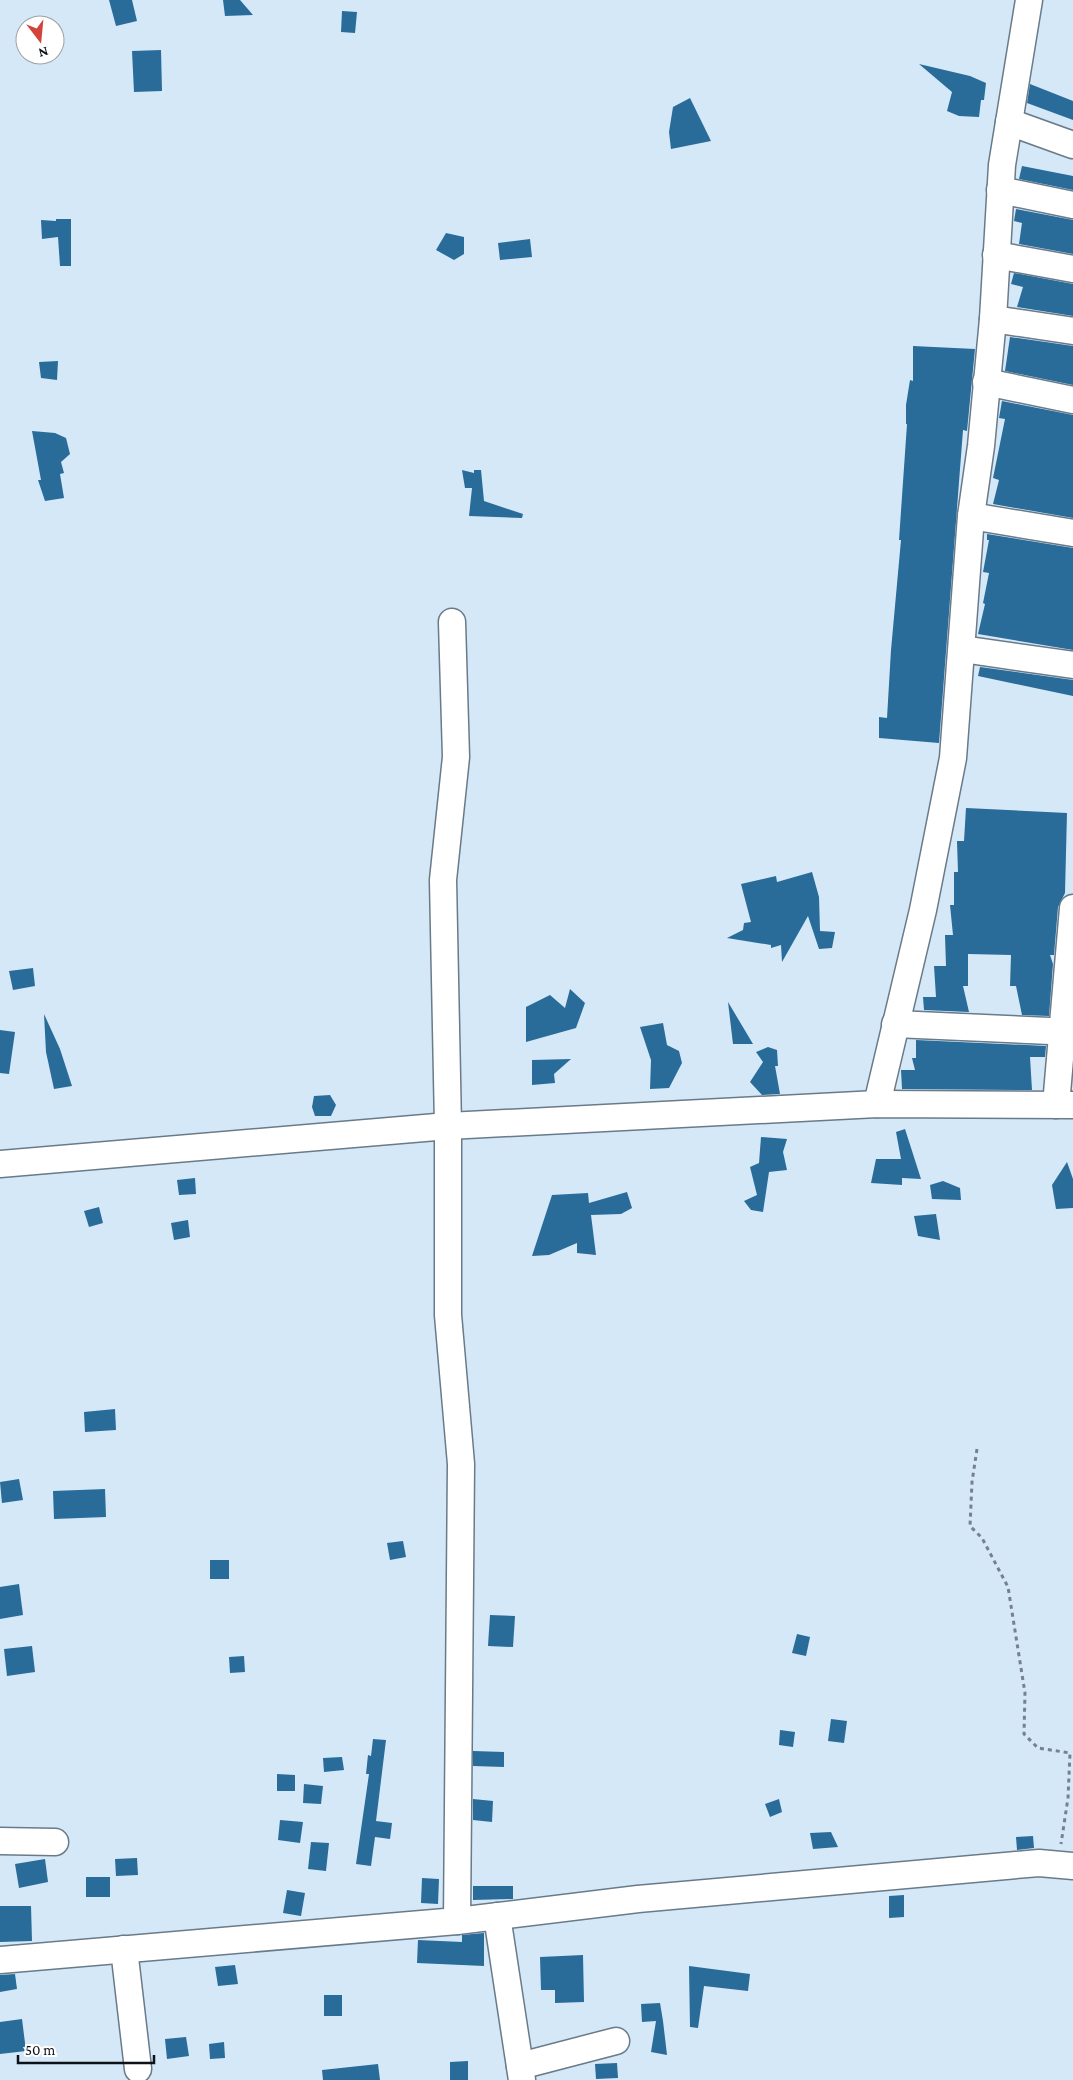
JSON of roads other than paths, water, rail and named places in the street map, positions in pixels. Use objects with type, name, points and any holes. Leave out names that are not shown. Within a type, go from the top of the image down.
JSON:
[{"type":"street","points":[[877,1104],[923,910],[953,758],[971,516],[981,446],[993,318],[1000,190],[1009,122],[1030,0]]},
{"type":"street","points":[[1009,122],[1073,145]]},
{"type":"street","points":[[1000,190],[1073,205]]},
{"type":"street","points":[[996,255],[1073,269]]},
{"type":"street","points":[[993,318],[1073,331]]},
{"type":"street","points":[[986,382],[1073,400]]},
{"type":"street","points":[[971,516],[1073,533]]},
{"type":"street","points":[[452,622],[456,692],[456,756],[443,880],[448,1126],[448,1315],[461,1464],[457,1921]]},
{"type":"street","points":[[962,649],[1073,665]]},
{"type":"street","points":[[0,1164],[448,1126],[877,1104],[1064,1105],[1073,908]]},
{"type":"street","points":[[895,1024],[1067,1032]]},
{"type":"street","points":[[0,1841],[55,1842]]},
{"type":"street","points":[[0,1960],[457,1921],[638,1899],[1039,1863],[1066,1866]]},
{"type":"street","points":[[497,1916],[521,2073],[616,2041]]},
{"type":"street","points":[[124,1949],[138,2069]]}]
